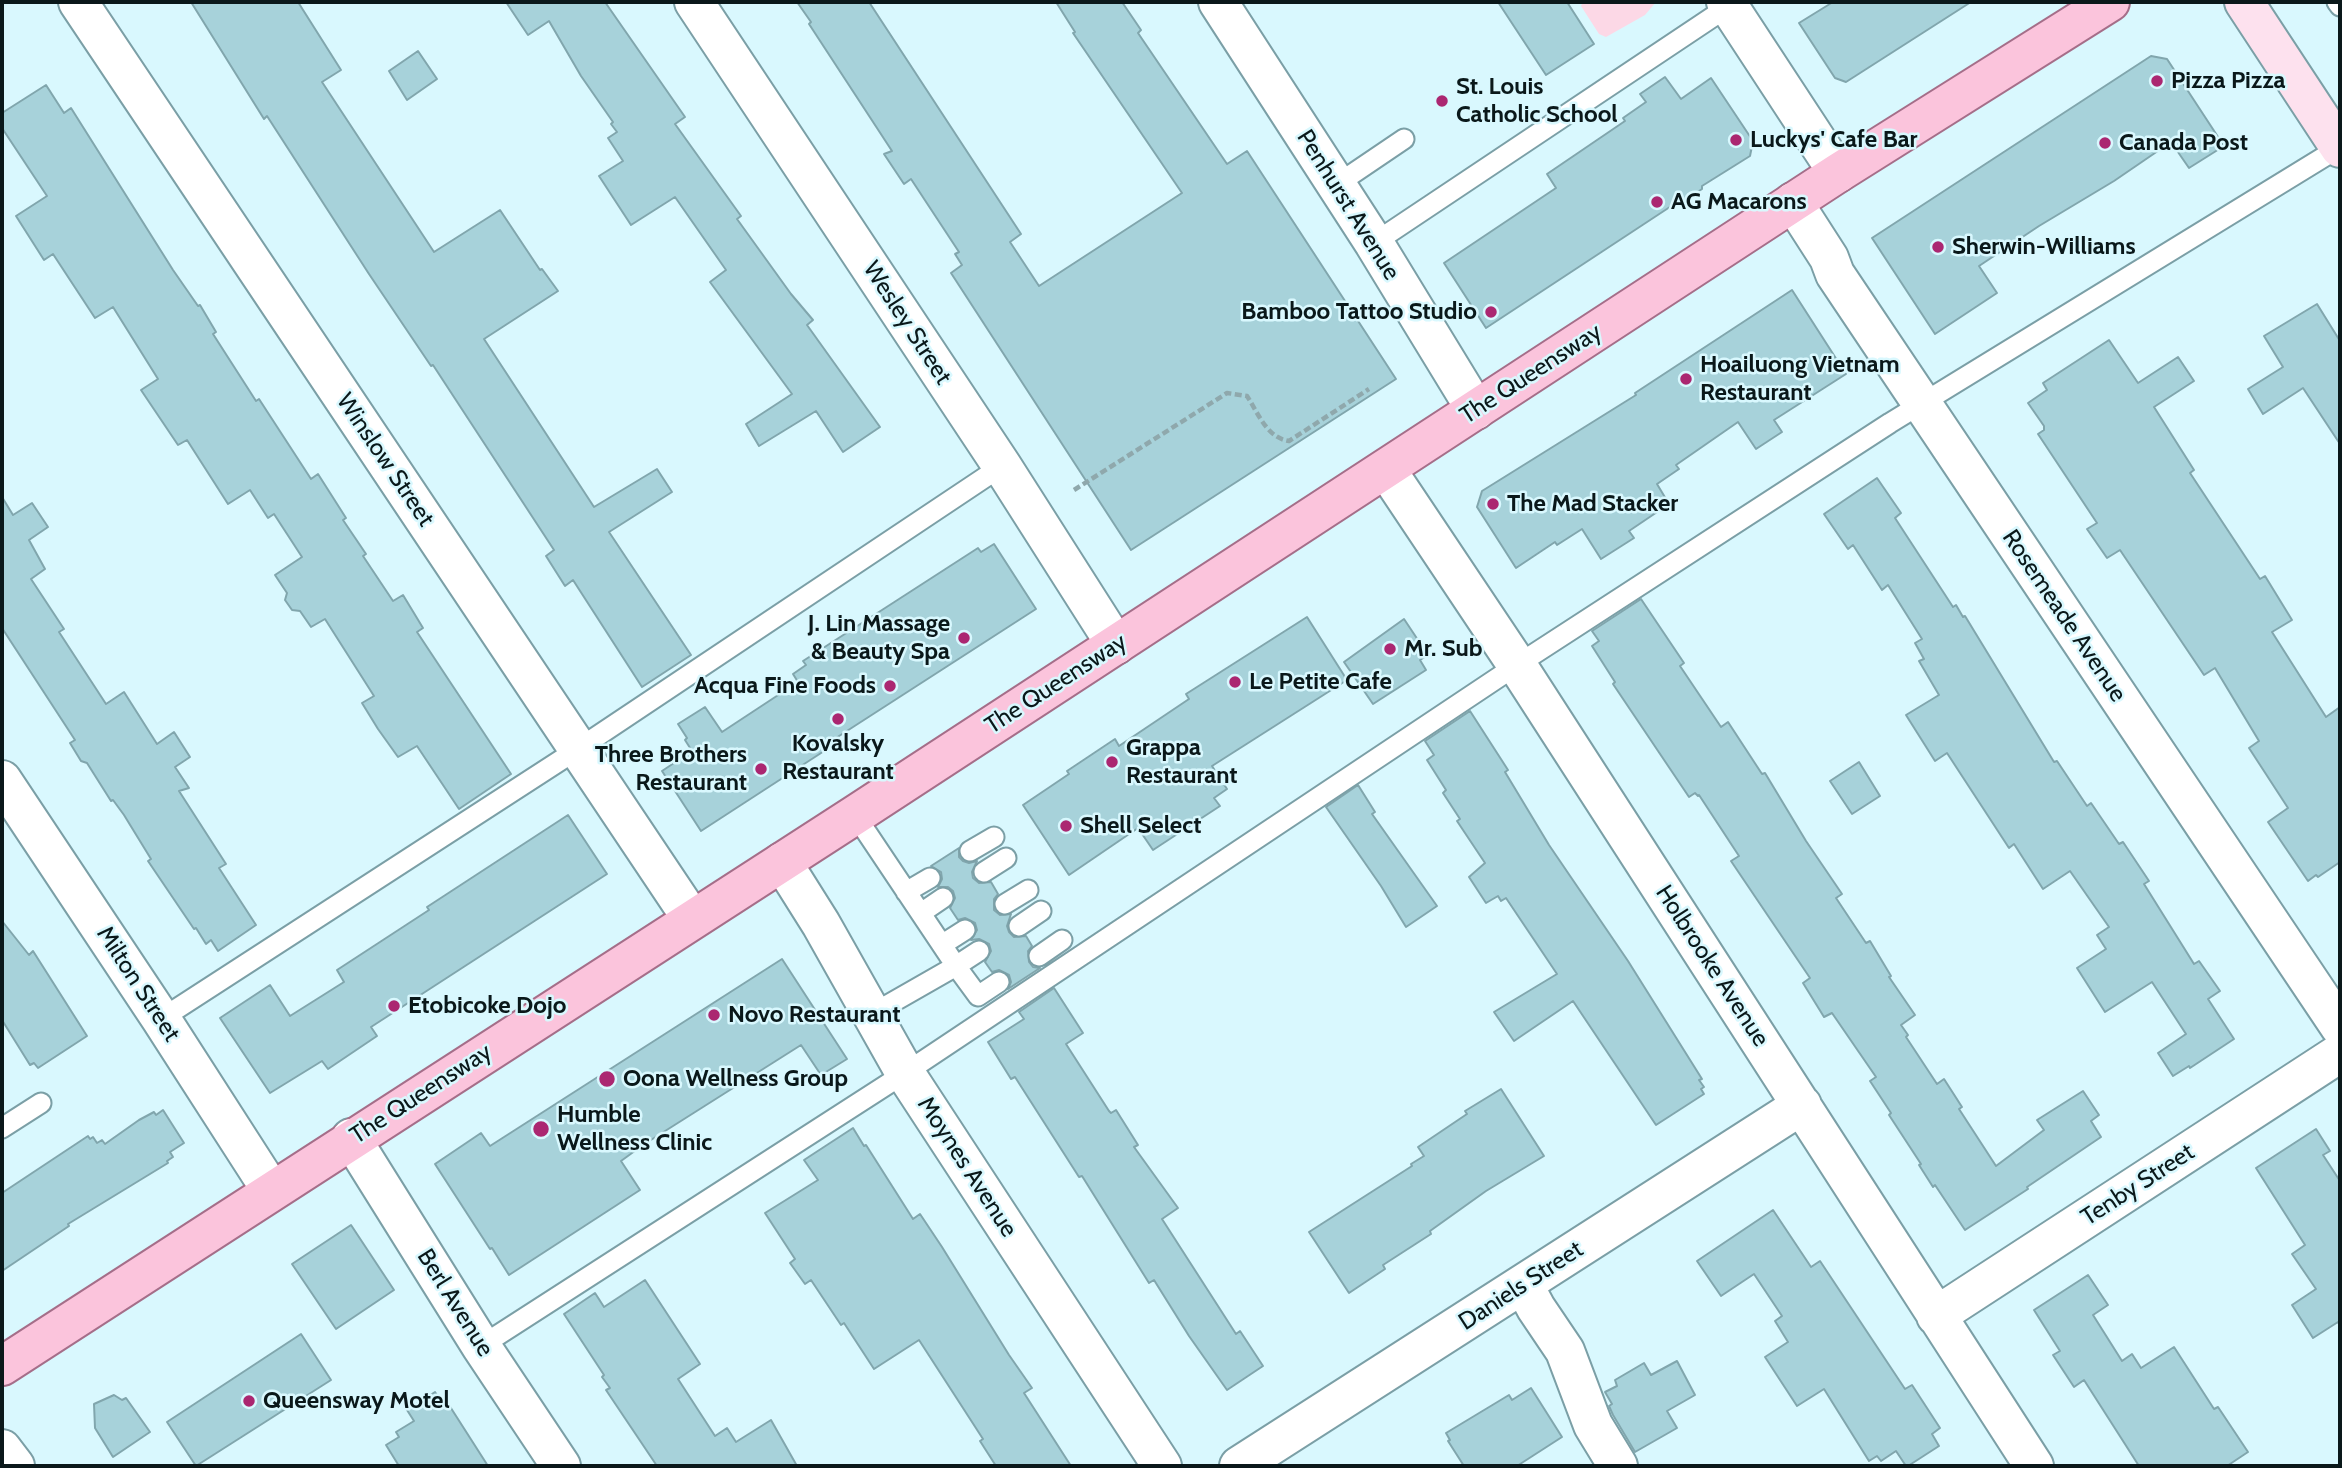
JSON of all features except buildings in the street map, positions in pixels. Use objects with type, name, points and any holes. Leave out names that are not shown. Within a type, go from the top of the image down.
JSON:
[{"type":"main road","name":"The Queensway","points":[[2,1366],[351,1138],[855,815],[1793,202],[2110,2]]},
{"type":"main road","points":[[2244,2],[2340,148]]},
{"type":"street","name":"Winslow Street","points":[[78,2],[692,919]]},
{"type":"street","name":"Wesley Street","points":[[694,2],[1002,466],[1116,645]]},
{"type":"street","name":"Penhurst Avenue","points":[[1217,2],[1374,243],[1476,410]]},
{"type":"street","points":[[1730,3],[1838,173]]},
{"type":"street","name":"Rosemeade Avenue","points":[[1793,202],[1829,258],[1835,274],[2340,1027]]},
{"type":"street","name":"Holbrooke Avenue","points":[[1386,468],[1517,665],[2034,1466]]},
{"type":"street","name":"Milton Street","points":[[2,780],[271,1190]]},
{"type":"street","name":"Moynes Avenue","points":[[782,862],[905,1073],[1162,1466]]},
{"type":"street","name":"Tenby Street","points":[[1936,1316],[2340,1053]]},
{"type":"street","name":"Daniels Street","points":[[1240,1466],[1802,1105]]},
{"type":"street","name":"Berl Avenue","points":[[351,1138],[481,1346],[561,1466]]},
{"type":"street","points":[[1523,1284],[1565,1351],[1594,1425],[1618,1466]]},
{"type":"street","points":[[2,1448],[15,1466]]},
{"type":"lane","points":[[1374,243],[1730,3]]},
{"type":"lane","points":[[1336,185],[1404,139]]},
{"type":"lane","points":[[481,1346],[905,1073],[1517,665],[1921,403],[2340,148]]},
{"type":"lane","points":[[161,1019],[578,749],[1002,466]]},
{"type":"lane","points":[[855,815],[978,996],[999,982]]},
{"type":"lane","points":[[971,852],[994,837]]},
{"type":"lane","points":[[984,872],[1006,858]]},
{"type":"lane","points":[[906,892],[930,878]]},
{"type":"lane","points":[[1005,904],[1028,890]]},
{"type":"lane","points":[[921,913],[943,898]]},
{"type":"lane","points":[[1019,926],[1041,911]]},
{"type":"lane","points":[[943,944],[965,930]]},
{"type":"lane","points":[[1039,956],[1062,940]]},
{"type":"lane","points":[[872,1014],[979,951]]},
{"type":"lane","points":[[2,1128],[41,1103]]},
{"type":"path","points":[[1074,490],[1227,393],[1247,396],[1271,434],[1278,439],[1289,441],[1369,389]]},
{"type":"shaded area","points":[[1583,2],[1656,2],[1645,15],[1606,37],[1599,34],[1581,6]]},
{"type":"place","name":"Pizza Pizza","points":[[2157,81]]},
{"type":"place","name":"St. Louis Catholic School","points":[[1442,101]]},
{"type":"place","name":"Luckys' Cafe Bar","points":[[1736,140]]},
{"type":"place","name":"Canada Post","points":[[2105,143]]},
{"type":"place","name":"AG Macarons","points":[[1657,202]]},
{"type":"place","name":"Sherwin-Williams","points":[[1938,247]]},
{"type":"place","name":"Bamboo Tattoo Studio","points":[[1491,312]]},
{"type":"place","name":"Hoailuong Vietnam Restaurant","points":[[1686,379]]},
{"type":"place","name":"The Mad Stacker","points":[[1493,504]]},
{"type":"place","name":"J. Lin Massage & Beauty Spa","points":[[964,638]]},
{"type":"place","name":"Mr. Sub","points":[[1390,649]]},
{"type":"place","name":"Le Petite Cafe","points":[[1235,682]]},
{"type":"place","name":"Acqua Fine Foods","points":[[890,686]]},
{"type":"place","name":"Kovalsky Restaurant","points":[[838,719]]},
{"type":"place","name":"Grappa Restaurant","points":[[1112,762]]},
{"type":"place","name":"Three Brothers Restaurant","points":[[761,769]]},
{"type":"place","name":"Shell Select","points":[[1066,826]]},
{"type":"place","name":"Etobicoke Dojo","points":[[394,1006]]},
{"type":"place","name":"Novo Restaurant","points":[[714,1015]]},
{"type":"place","name":"Oona Wellness Group","points":[[607,1079]]},
{"type":"place","name":"Humble Wellness Clinic","points":[[541,1129]]},
{"type":"place","name":"Queensway Motel","points":[[249,1401]]}]
